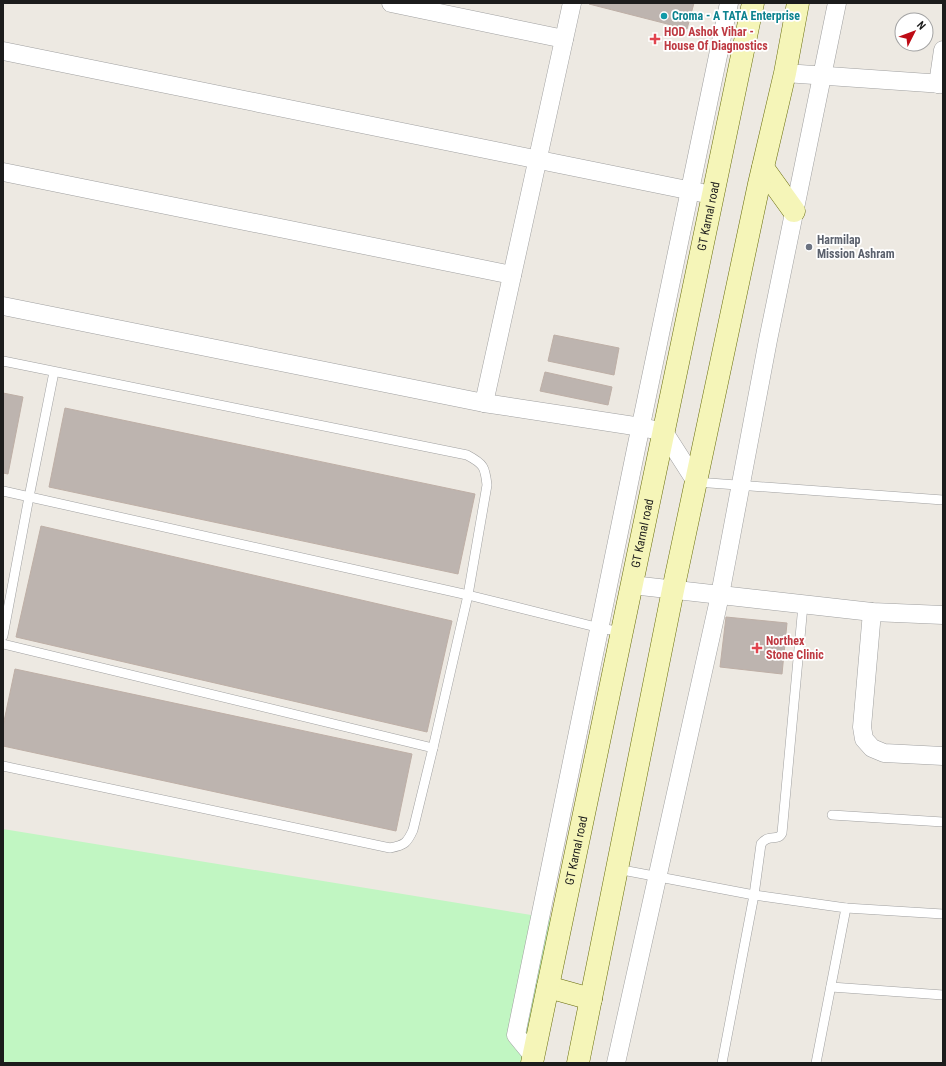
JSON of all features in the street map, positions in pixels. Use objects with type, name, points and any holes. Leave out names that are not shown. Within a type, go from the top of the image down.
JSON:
[{"type":"main road","name":"GT Karnal road","points":[[533,1060],[753,3]]},
{"type":"main road","points":[[578,1063],[672,590],[763,168],[785,73],[798,3]]},
{"type":"main road","points":[[763,168],[794,211]]},
{"type":"main road","points":[[548,987],[591,999]]},
{"type":"street","points":[[391,3],[564,39]]},
{"type":"street","points":[[484,403],[572,3]]},
{"type":"street","points":[[533,1060],[516,1035],[730,3]]},
{"type":"street","points":[[616,1063],[720,595],[794,211],[837,3]]},
{"type":"street","points":[[785,73],[941,84],[943,50]]},
{"type":"street","points":[[3,51],[691,190],[713,196]]},
{"type":"street","points":[[3,172],[512,275]]},
{"type":"street","points":[[3,306],[484,403],[641,427],[664,432],[696,482]]},
{"type":"street","points":[[632,585],[872,612],[943,615]]},
{"type":"street","points":[[872,612],[862,727],[864,739],[872,748],[884,753],[943,756]]},
{"type":"lane","points":[[3,361],[467,455],[477,461],[485,470],[488,485],[468,595],[433,748],[413,830],[408,839],[401,846],[390,848],[3,766]]},
{"type":"lane","points":[[3,636],[54,372]]},
{"type":"lane","points":[[696,482],[943,500]]},
{"type":"lane","points":[[3,491],[468,595],[600,628],[622,632]]},
{"type":"lane","points":[[722,1063],[754,895],[761,844],[768,838],[778,838],[781,836],[782,832],[803,605]]},
{"type":"lane","points":[[3,644],[433,748]]},
{"type":"lane","points":[[832,815],[943,822]]},
{"type":"lane","points":[[617,869],[754,895],[846,908],[943,914]]},
{"type":"lane","points":[[816,1063],[846,908]]},
{"type":"lane","points":[[831,987],[943,995]]},
{"type":"green space","points":[[3,829],[556,919],[522,1063],[3,1063]]},
{"type":"building","name":"Croma - A TATA Enterprise","points":[[589,3],[694,3],[687,29]]},
{"type":"building","points":[[554,335],[619,348],[614,375],[548,361]]},
{"type":"building","points":[[545,372],[612,387],[608,405],[540,391]]},
{"type":"building","points":[[3,393],[23,397],[8,474],[3,473]]},
{"type":"building","points":[[65,408],[475,494],[458,574],[49,487]]},
{"type":"building","points":[[41,526],[452,621],[427,732],[16,637]]},
{"type":"building","points":[[726,617],[787,623],[782,674],[720,667]]},
{"type":"building","points":[[15,669],[412,754],[396,831],[3,746],[3,726]]},
{"type":"place","name":"Croma - A TATA Enterprise","points":[[664,16]]},
{"type":"place","name":"HOD Ashok Vihar - House Of Diagnostics","points":[[655,39]]},
{"type":"place","name":"Harmilap Mission Ashram","points":[[809,247]]},
{"type":"place","name":"Northex Stone Clinic","points":[[757,648]]}]
